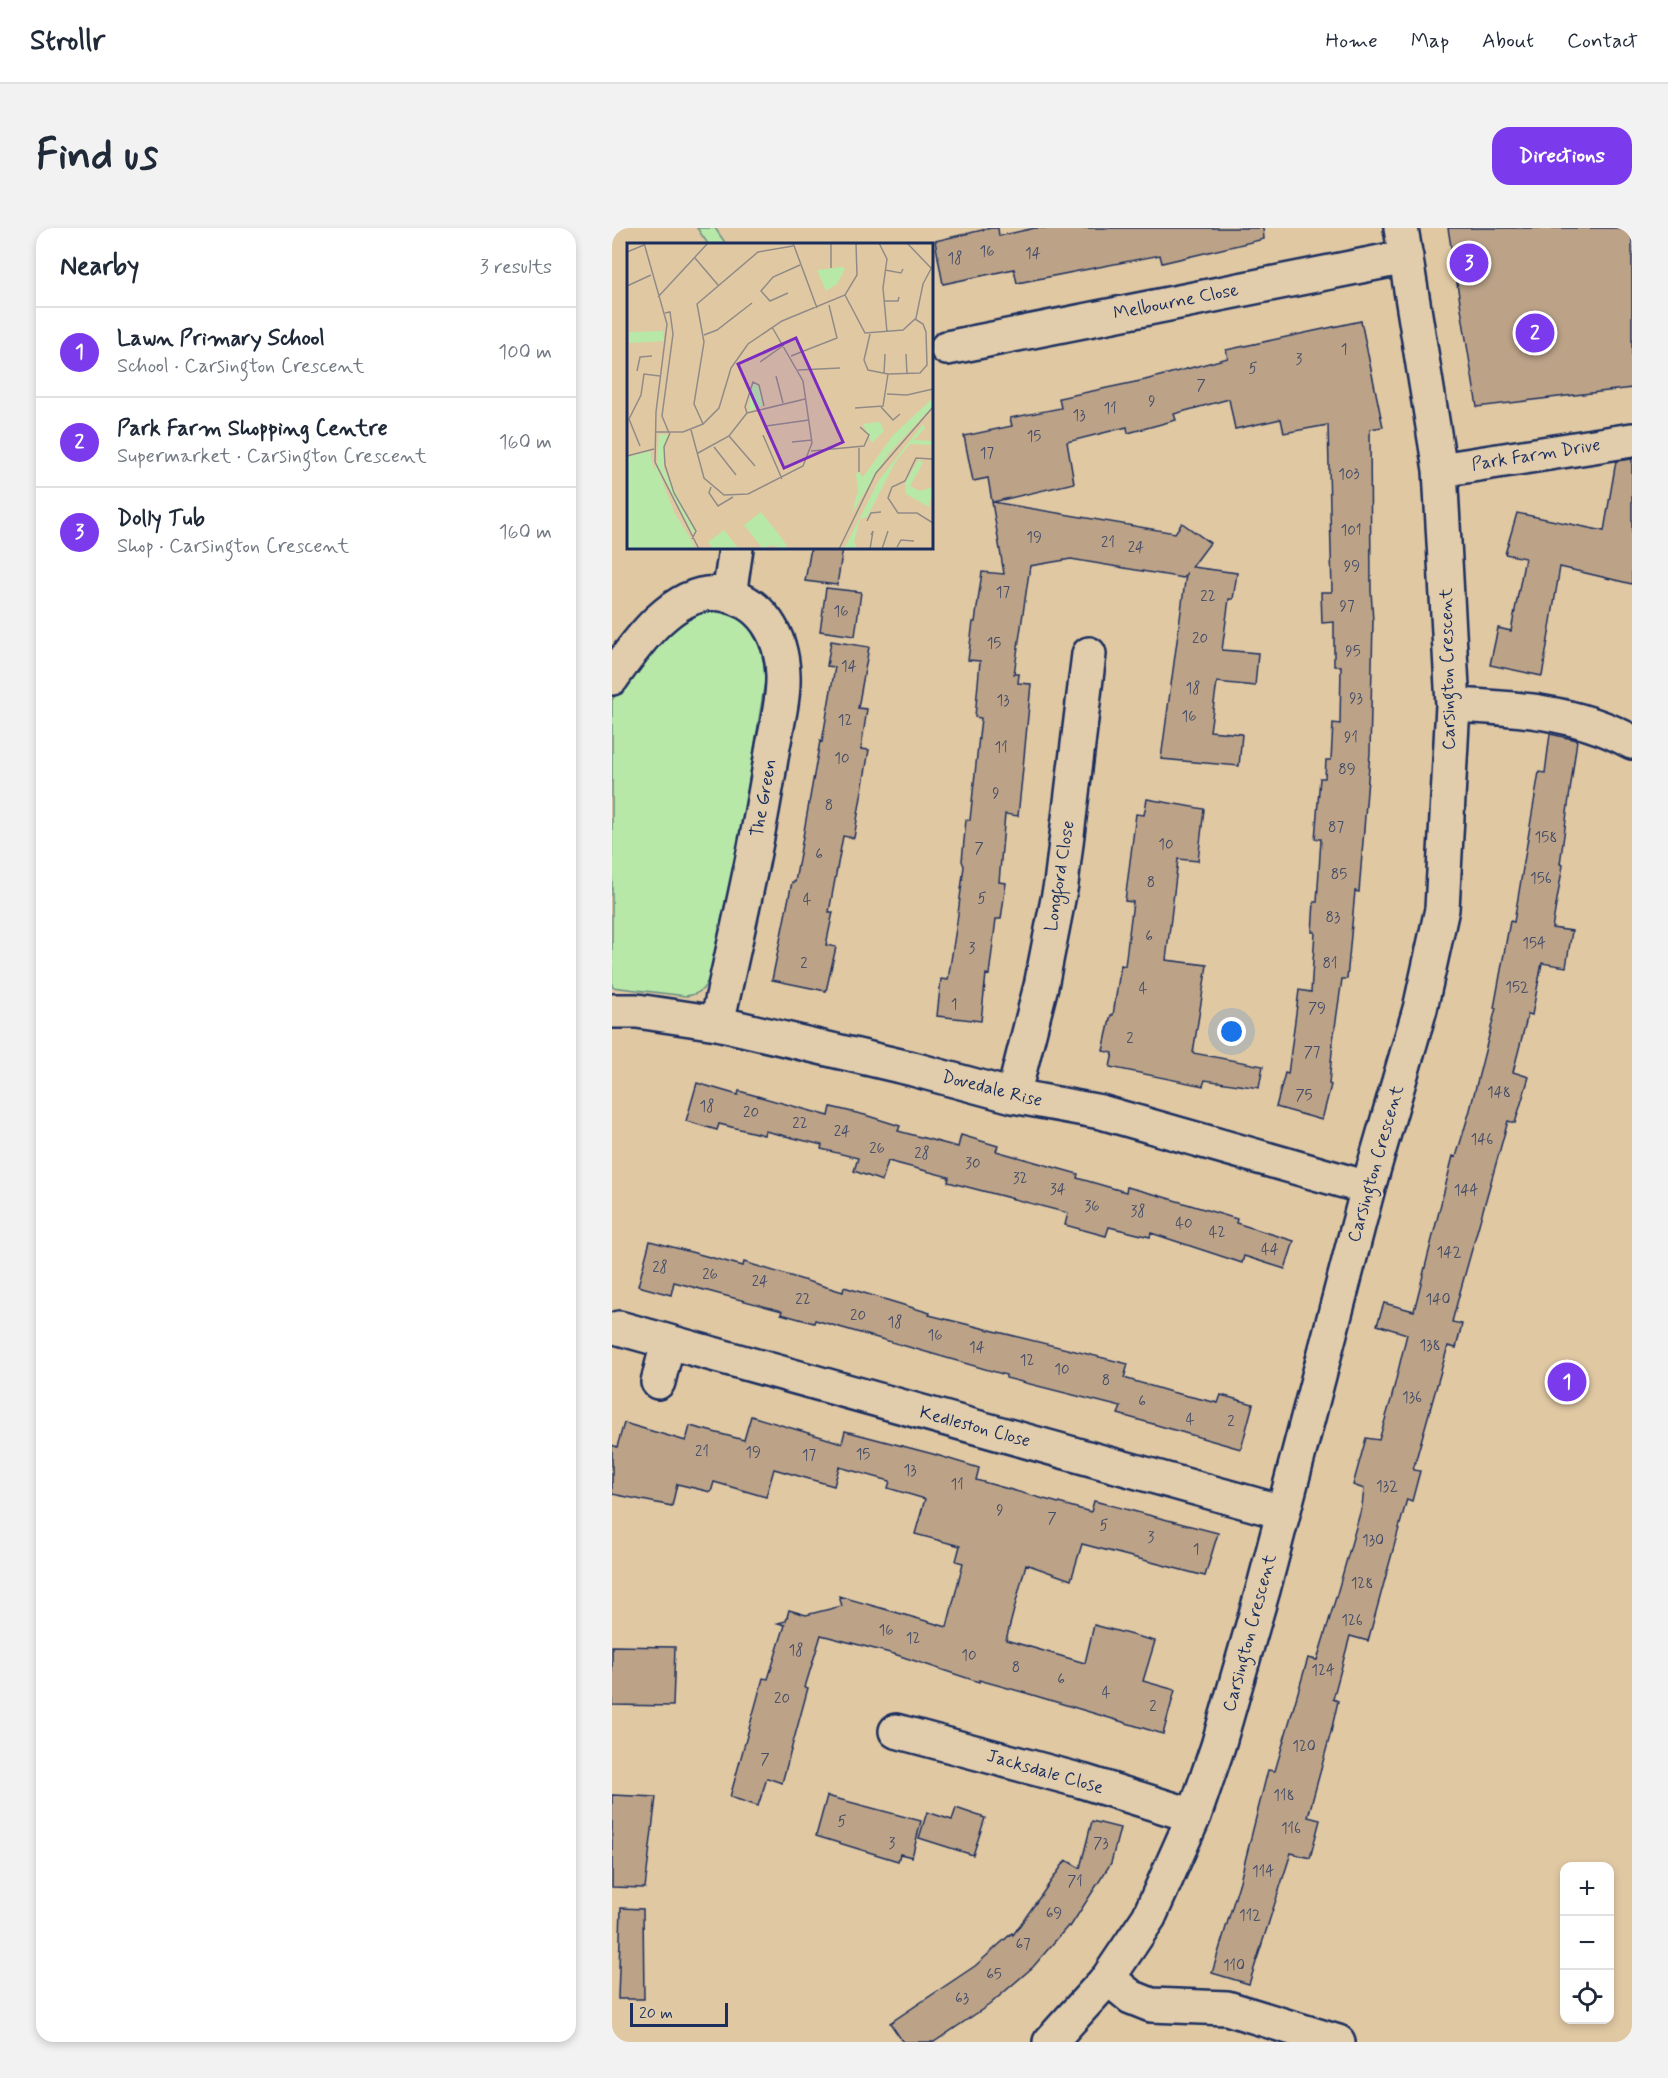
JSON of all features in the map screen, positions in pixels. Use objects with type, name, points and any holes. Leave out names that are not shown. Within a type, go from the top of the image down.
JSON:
[{"type":"street","name":"Melbourne Close","points":[[947,348],[1403,243]]},
{"type":"street","name":"Carsington Crescent","points":[[1050,2042],[1108,1978],[1149,1917],[1194,1816],[1239,1678],[1368,1188],[1420,1009],[1442,909],[1453,705],[1440,470],[1403,243]]},
{"type":"street","name":"Park Farm Drive","points":[[1440,470],[1632,440]]},
{"type":"street","points":[[729,596],[736,549]]},
{"type":"street","name":"The Green","points":[[612,678],[663,616],[678,602],[718,593],[736,596],[759,610],[776,639],[783,676],[764,806],[717,1023]]},
{"type":"street","name":"Longford Close","points":[[1013,1096],[1041,986],[1061,884],[1089,654]]},
{"type":"street","points":[[1453,705],[1534,710],[1582,721],[1632,741]]},
{"type":"street","name":"Dovedale Rise","points":[[612,1011],[637,1011],[717,1023],[913,1069],[1013,1096],[1101,1112],[1368,1188]]},
{"type":"street","name":"Kedleston Close","points":[[619,1328],[1282,1512]]},
{"type":"street","points":[[658,1382],[668,1342]]},
{"type":"street","name":"Jacksdale Close","points":[[896,1731],[1082,1781],[1194,1816]]},
{"type":"street","points":[[1108,1978],[1131,1997],[1151,2005],[1227,2008],[1338,2042]]},
{"type":"green space","points":[[697,228],[715,228],[725,243],[707,243]]},
{"type":"green space","points":[[726,607],[743,618],[754,629],[768,662],[743,819],[711,973],[703,989],[696,994],[686,996],[612,987],[612,700],[660,634],[681,613]]},
{"type":"building","points":[[998,228],[999,236],[1035,228],[1263,228],[1264,239],[1162,263],[1160,255],[1017,283],[1014,269],[943,284],[935,241]]},
{"type":"building","points":[[1448,228],[1632,228],[1632,388],[1477,407]]},
{"type":"building","points":[[1361,321],[1383,427],[1370,429],[1373,621],[1370,753],[1359,892],[1355,891],[1347,979],[1342,979],[1333,1041],[1329,1084],[1331,1085],[1322,1120],[1276,1107],[1285,1073],[1288,1074],[1299,990],[1311,992],[1315,932],[1312,932],[1314,902],[1317,902],[1321,839],[1315,839],[1320,778],[1325,778],[1326,760],[1331,760],[1333,723],[1340,724],[1341,666],[1334,666],[1334,622],[1322,623],[1321,592],[1332,592],[1328,425],[1284,433],[1281,419],[1235,429],[1229,399],[1174,414],[1176,420],[1128,433],[1127,427],[1067,442],[1074,483],[993,502],[1175,533],[1182,523],[1210,543],[1192,567],[1237,573],[1233,599],[1229,599],[1222,650],[1258,653],[1255,686],[1217,682],[1210,731],[1242,734],[1239,766],[1161,759],[1186,574],[1183,578],[1071,559],[1030,566],[1014,674],[1019,674],[1018,683],[1031,684],[1018,816],[1005,814],[999,882],[1006,883],[1001,919],[996,919],[989,975],[986,974],[981,1021],[937,1016],[941,979],[948,980],[957,922],[964,866],[962,861],[966,820],[970,820],[981,718],[975,717],[980,661],[968,660],[973,622],[975,622],[982,572],[1004,574],[988,478],[973,481],[964,436],[1012,426],[1010,418],[1061,408],[1059,398],[1145,380],[1228,358],[1226,350]]},
{"type":"building","points":[[1632,459],[1632,584],[1560,567],[1542,676],[1490,665],[1498,628],[1511,631],[1525,558],[1505,554],[1517,513],[1604,531],[1616,461]]},
{"type":"building","points":[[811,549],[843,549],[837,585],[805,581]]},
{"type":"building","points":[[826,588],[861,592],[855,636],[820,631]]},
{"type":"building","points":[[831,641],[869,647],[858,708],[867,709],[861,749],[869,750],[854,838],[843,836],[829,912],[833,912],[826,945],[836,947],[826,991],[772,980],[792,882],[795,882],[820,741],[822,742],[835,667],[827,666]]},
{"type":"building","points":[[1550,734],[1577,740],[1560,864],[1563,865],[1552,928],[1572,931],[1566,967],[1542,963],[1532,1015],[1528,1014],[1513,1072],[1529,1077],[1515,1123],[1508,1121],[1460,1292],[1452,1322],[1462,1324],[1456,1348],[1448,1346],[1413,1470],[1420,1471],[1412,1501],[1407,1499],[1368,1641],[1350,1636],[1333,1699],[1338,1701],[1308,1817],[1320,1820],[1310,1858],[1291,1853],[1249,1984],[1212,1973],[1240,1881],[1268,1770],[1275,1771],[1308,1658],[1317,1660],[1337,1594],[1362,1506],[1364,1489],[1353,1485],[1366,1438],[1379,1440],[1391,1400],[1407,1334],[1377,1325],[1384,1303],[1414,1311],[1453,1156],[1456,1157],[1470,1110],[1496,1008],[1494,1008],[1510,921],[1514,922],[1539,772],[1545,773]]},
{"type":"building","points":[[1147,799],[1204,809],[1198,861],[1178,859],[1166,960],[1207,965],[1193,1053],[1263,1066],[1259,1088],[1205,1080],[1203,1086],[1110,1067],[1113,1053],[1103,1051],[1111,1015],[1113,1015],[1121,965],[1125,966],[1133,902],[1125,901],[1136,814],[1144,815]]},
{"type":"building","points":[[697,1083],[738,1095],[739,1091],[829,1116],[831,1107],[865,1115],[900,1126],[898,1131],[958,1147],[961,1135],[998,1146],[996,1151],[1078,1174],[1077,1178],[1126,1192],[1127,1187],[1157,1195],[1237,1219],[1236,1223],[1294,1241],[1285,1269],[1244,1256],[1242,1263],[1151,1233],[1150,1237],[1109,1227],[1106,1236],[1065,1225],[1068,1213],[948,1182],[949,1177],[888,1161],[882,1181],[854,1171],[858,1158],[821,1149],[822,1145],[765,1131],[764,1135],[719,1124],[717,1130],[686,1121]]},
{"type":"building","points":[[650,1241],[743,1266],[744,1262],[843,1292],[844,1287],[930,1313],[929,1315],[1128,1364],[1124,1378],[1171,1392],[1218,1403],[1221,1395],[1253,1404],[1241,1449],[1118,1414],[1121,1407],[1006,1378],[1006,1375],[815,1320],[814,1323],[781,1314],[782,1311],[674,1282],[671,1295],[638,1286]]},
{"type":"building","points":[[751,1416],[842,1443],[845,1431],[933,1454],[979,1468],[976,1480],[1091,1512],[1094,1501],[1218,1533],[1205,1576],[1082,1544],[1071,1580],[1026,1564],[1006,1640],[1085,1663],[1094,1625],[1155,1641],[1143,1681],[1175,1690],[1163,1734],[1026,1693],[979,1680],[979,1682],[894,1654],[821,1635],[805,1687],[808,1688],[782,1783],[767,1778],[758,1806],[730,1797],[763,1678],[768,1679],[785,1625],[778,1623],[786,1621],[789,1610],[806,1615],[842,1606],[839,1596],[947,1627],[963,1563],[956,1561],[960,1546],[915,1534],[925,1499],[888,1488],[890,1481],[839,1467],[834,1486],[774,1469],[766,1497],[714,1482],[711,1492],[677,1484],[672,1506],[612,1494],[612,1445],[617,1447],[624,1423],[686,1441],[690,1426],[744,1440]]},
{"type":"building","points":[[612,1646],[675,1647],[673,1706],[612,1705]]},
{"type":"building","points":[[612,1795],[656,1797],[645,1888],[612,1887]]},
{"type":"building","points":[[827,1796],[921,1821],[912,1857],[900,1854],[898,1861],[816,1836]]},
{"type":"building","points":[[956,1808],[985,1818],[973,1855],[919,1838],[927,1812],[952,1820]]},
{"type":"building","points":[[1092,1821],[1120,1828],[1111,1863],[1070,1927],[1068,1926],[1033,1967],[989,2005],[934,2042],[903,2042],[890,2023],[975,1966],[1012,1933],[1013,1935],[1066,1860],[1080,1868]]},
{"type":"building","points":[[621,1908],[643,1909],[644,1999],[618,1999]]},
{"type":"place","name":"Dolly Tub","points":[[1469,263]]},
{"type":"place","name":"Park Farm Shopping Centre","points":[[1535,333]]},
{"type":"place","name":"Lawn Primary School","points":[[1567,1382]]}]
